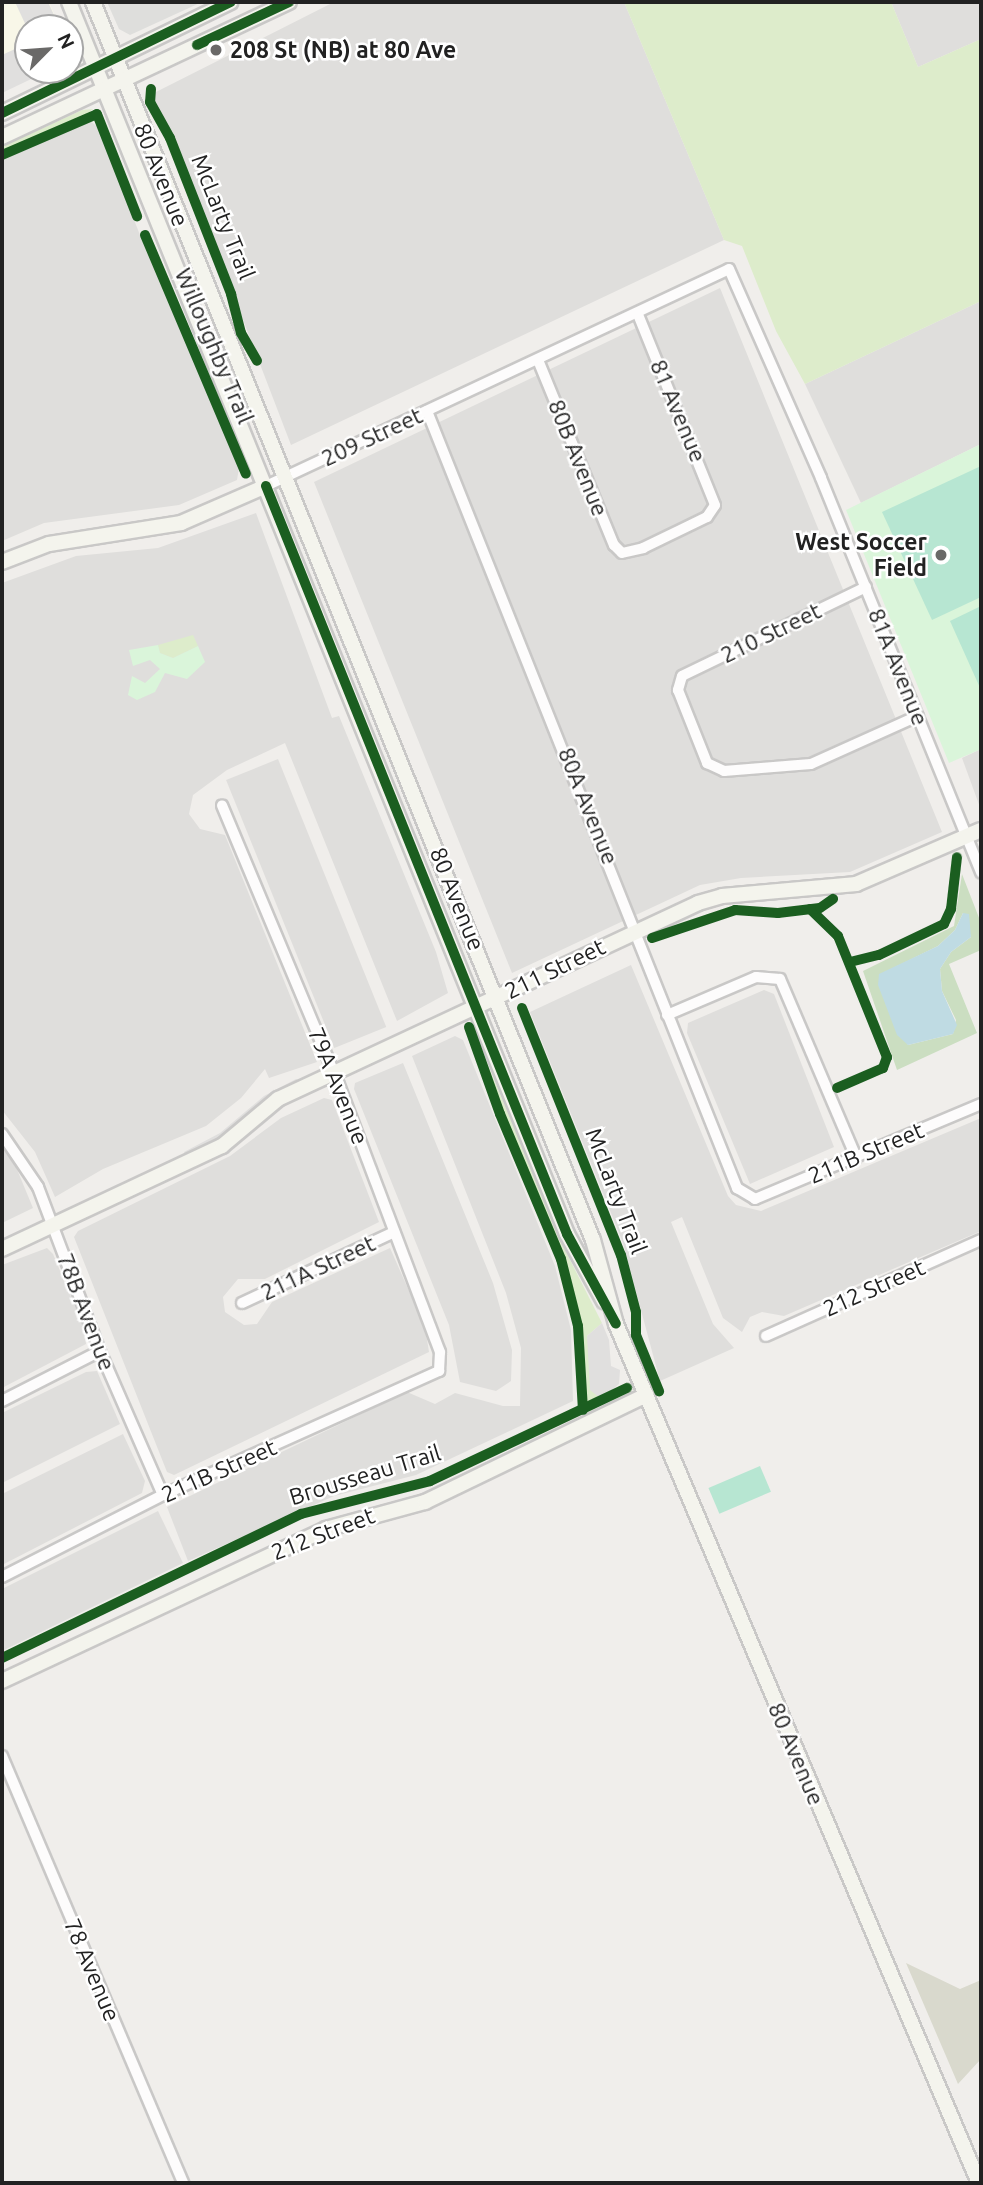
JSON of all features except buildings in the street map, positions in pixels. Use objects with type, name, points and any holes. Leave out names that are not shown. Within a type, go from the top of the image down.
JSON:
[{"type":"main road","name":"80 Avenue","points":[[69,2],[567,1234],[616,1324],[979,2183]]},
{"type":"main road","name":"80 Avenue","points":[[93,2],[593,1240],[616,1324]]},
{"type":"main road","points":[[2,113],[231,2]]},
{"type":"main road","points":[[2,137],[289,2]]},
{"type":"main road","name":"209 Street","points":[[2,562],[49,544],[181,523],[266,486]]},
{"type":"main road","name":"211 Street","points":[[2,1250],[222,1146],[278,1099],[636,930],[722,896],[856,884],[981,830]]},
{"type":"main road","name":"212 Street","points":[[2,1681],[326,1529],[425,1502],[646,1395]]},
{"type":"street","name":"209 Street","points":[[266,486],[729,270]]},
{"type":"street","name":"81A Avenue","points":[[729,270],[866,587],[981,873]]},
{"type":"street","name":"81 Avenue","points":[[622,553],[643,548],[714,509],[709,486],[638,314]]},
{"type":"street","name":"80B Avenue","points":[[538,360],[609,535],[622,553]]},
{"type":"street","name":"80A Avenue","points":[[427,411],[737,1188],[750,1199]]},
{"type":"street","name":"210 Street","points":[[866,587],[678,682],[707,763],[715,770],[811,764],[918,716]]},
{"type":"street","name":"79A Avenue","points":[[222,805],[334,1073],[440,1352],[439,1371]]},
{"type":"street","points":[[667,1016],[757,977],[774,976],[788,991],[856,1157]]},
{"type":"street","name":"211B Street","points":[[750,1199],[981,1104]]},
{"type":"street","name":"78B Avenue","points":[[2,1133],[27,1167],[53,1226],[100,1351],[163,1495]]},
{"type":"street","name":"211A Street","points":[[242,1303],[394,1232]]},
{"type":"street","name":"212 Street","points":[[766,1336],[981,1240]]},
{"type":"street","points":[[2,1401],[100,1351]]},
{"type":"street","name":"211B Street","points":[[2,1577],[163,1495],[439,1371]]},
{"type":"street","name":"78 Avenue","points":[[3,1761],[183,2183]]},
{"type":"shaded area","points":[[2,2],[49,2],[54,14],[14,14],[14,82],[2,92]]},
{"type":"shaded area","points":[[15,2],[48,2],[54,14],[21,14]]},
{"type":"shaded area","points":[[107,2],[202,2],[130,35],[119,29]]},
{"type":"shaded area","points":[[334,2],[624,2],[724,240],[291,445],[171,132],[152,94]]},
{"type":"shaded area","points":[[891,2],[981,2],[981,39],[918,67]]},
{"type":"shaded area","points":[[14,49],[14,84],[21,84],[2,93],[2,55]]},
{"type":"shaded area","points":[[90,121],[98,127],[145,248],[239,468],[237,480],[179,505],[44,523],[2,541],[2,158]]},
{"type":"shaded area","points":[[720,288],[942,832],[850,872],[741,878],[700,885],[512,973],[314,482]]},
{"type":"shaded area","points":[[981,301],[981,444],[861,503],[805,384]]},
{"type":"shaded area","points":[[256,513],[332,718],[339,716],[436,952],[448,993],[397,1021],[285,743],[227,770],[193,795],[189,814],[200,829],[225,835],[317,1062],[269,1078],[265,1069],[241,1098],[206,1126],[103,1169],[55,1197],[35,1152],[2,1110],[2,583],[76,556],[158,548]]},
{"type":"shaded area","points":[[981,749],[981,810],[962,758]]},
{"type":"shaded area","points":[[278,759],[386,1027],[334,1048],[226,780]]},
{"type":"shaded area","points":[[631,965],[728,1196],[736,1205],[761,1211],[981,1118],[981,1231],[784,1316],[762,1312],[750,1317],[742,1332],[723,1318],[682,1217],[671,1222],[713,1324],[734,1348],[660,1381],[623,1243],[530,1012]]},
{"type":"shaded area","points":[[764,990],[774,994],[834,1147],[750,1184],[687,1033],[688,1023]]},
{"type":"shaded area","points":[[455,1036],[463,1040],[555,1266],[571,1330],[573,1401],[416,1475],[334,1496],[188,1561],[167,1507],[407,1392],[435,1404],[455,1393],[503,1406],[520,1406],[521,1348],[506,1293],[412,1056]]},
{"type":"shaded area","points":[[403,1063],[493,1283],[512,1350],[511,1381],[496,1391],[460,1382],[449,1325],[354,1089],[355,1083]]},
{"type":"shaded area","points":[[296,1079],[303,1081],[266,1100],[220,1138],[185,1155],[184,1152],[220,1133],[264,1096]]},
{"type":"shaded area","points":[[324,1098],[332,1100],[379,1222],[265,1279],[238,1279],[223,1297],[225,1312],[244,1325],[257,1324],[272,1302],[390,1248],[425,1327],[429,1352],[174,1475],[167,1472],[74,1237],[78,1231],[230,1156],[281,1118]]},
{"type":"shaded area","points":[[2,1148],[16,1167],[33,1208],[2,1223]]},
{"type":"shaded area","points":[[47,1248],[53,1254],[84,1328],[86,1344],[2,1388],[2,1265]]},
{"type":"shaded area","points":[[602,1323],[609,1340],[611,1366],[620,1370],[619,1384],[601,1399],[590,1390],[587,1336]]},
{"type":"shaded area","points":[[97,1371],[120,1424],[2,1483],[2,1413],[86,1372]]},
{"type":"shaded area","points":[[123,1434],[145,1481],[142,1493],[2,1565],[2,1494]]},
{"type":"shaded area","points":[[158,1511],[183,1563],[2,1651],[2,1589]]},
{"type":"shaded area","points":[[906,1963],[960,1989],[981,1980],[981,2059],[958,2084]]},
{"type":"green space","points":[[624,2],[891,2],[918,67],[981,39],[981,301],[805,384],[776,331],[742,246],[724,240]]},
{"type":"green space","points":[[93,109],[85,116],[2,152],[2,147],[82,110]]},
{"type":"green space","points":[[149,237],[240,445],[248,471],[218,406]]},
{"type":"green space","points":[[981,444],[981,749],[949,763],[846,510]]},
{"type":"green space","name":"West Soccer Field","points":[[981,466],[981,597],[932,620],[882,512]]},
{"type":"green space","points":[[981,606],[981,690],[950,621]]},
{"type":"green space","points":[[193,635],[198,646],[173,658],[160,653],[158,645]]},
{"type":"green space","points":[[158,645],[160,653],[173,658],[198,646],[205,662],[187,679],[165,673],[155,692],[137,700],[128,695],[132,676],[145,683],[160,669],[150,660],[133,666],[129,650]]},
{"type":"green space","points":[[962,874],[981,923],[981,950],[949,964],[977,1033],[897,1070],[863,971],[954,926]],"holes":[[[963,913],[971,937],[951,952],[940,969],[942,991],[956,1020],[953,1034],[908,1045],[879,975],[938,946],[955,930]]]},
{"type":"green space","points":[[472,1027],[567,1254],[602,1323],[587,1336],[601,1399],[590,1404],[584,1401],[581,1328],[564,1259],[486,1071]]},
{"type":"green space","points":[[760,1466],[771,1492],[719,1514],[708,1488]]},
{"type":"water","points":[[963,913],[969,914],[971,937],[951,952],[940,969],[942,991],[957,1025],[953,1034],[908,1045],[897,1035],[878,985],[879,974],[938,946],[955,930]]},
{"type":"cycle path","points":[[2,113],[231,2]]},
{"type":"cycle path","points":[[197,45],[289,2]]},
{"type":"cycle path","name":"McLarty Trail","points":[[151,89],[150,102],[170,138],[231,294],[241,333],[257,361]]},
{"type":"cycle path","points":[[2,155],[97,114],[137,216]]},
{"type":"cycle path","name":"Willoughby Trail","points":[[145,235],[246,474]]},
{"type":"cycle path","points":[[266,486],[567,1234],[616,1324]]},
{"type":"cycle path","points":[[850,962],[879,955],[944,924],[951,909],[957,857]]},
{"type":"cycle path","points":[[652,938],[735,910],[778,913],[820,908],[833,899]]},
{"type":"cycle path","points":[[810,909],[838,936],[887,1057],[883,1068],[837,1088]]},
{"type":"cycle path","name":"McLarty Trail","points":[[522,1008],[621,1255],[636,1312],[636,1335],[659,1391]]},
{"type":"cycle path","points":[[469,1027],[500,1114],[561,1259],[578,1326],[583,1410]]},
{"type":"cycle path","name":"Brousseau Trail","points":[[2,1658],[301,1514],[430,1481],[627,1388]]},
{"type":"place","name":"208 St (NB) at 80 Ave","points":[[216,50]]},
{"type":"place","name":"West Soccer Field","points":[[941,555]]}]
